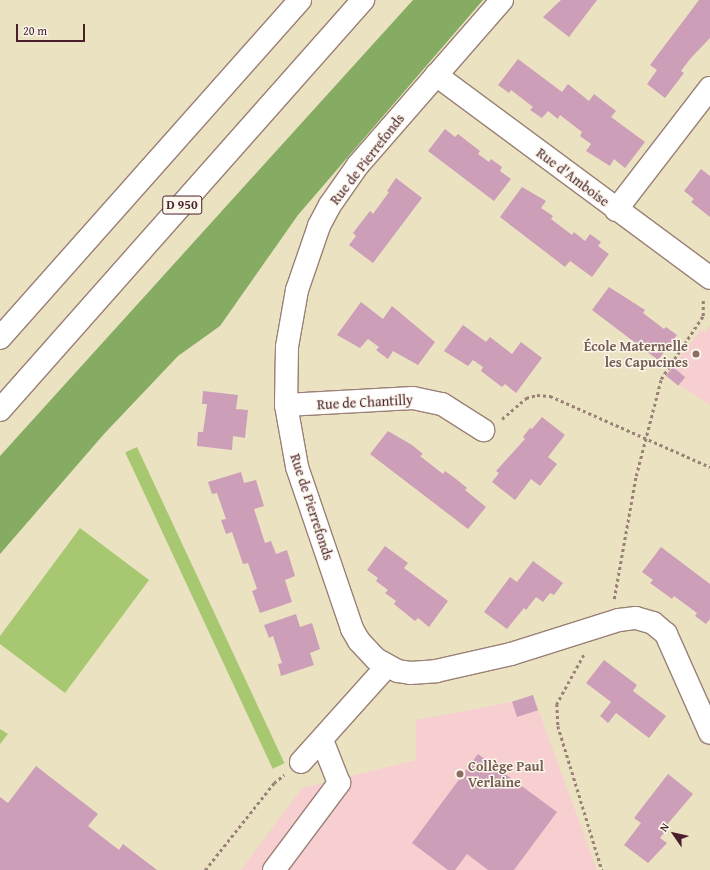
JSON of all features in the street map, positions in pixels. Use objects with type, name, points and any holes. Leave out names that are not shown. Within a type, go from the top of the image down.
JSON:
[{"type":"main road","points":[[0,338],[300,0]]},
{"type":"main road","name":"D 950","points":[[0,410],[363,0]]},
{"type":"main road","name":"Rue de Pierrefonds","points":[[502,0],[358,165],[330,205],[319,226],[304,267],[289,328],[285,367],[286,405],[297,466],[352,629],[367,651],[387,666],[410,673],[436,671],[511,654],[636,618],[660,627],[671,643],[710,732]]},
{"type":"main road","name":"Rue d'Amboise","points":[[436,75],[705,275]]},
{"type":"main road","points":[[616,210],[710,88]]},
{"type":"main road","name":"Rue de Chantilly","points":[[286,405],[413,398],[442,404],[483,430]]},
{"type":"main road","points":[[294,768],[322,740],[387,666]]},
{"type":"main road","points":[[274,870],[340,782],[322,740]]},
{"type":"path","points":[[602,870],[558,726],[557,704],[591,642],[605,626],[615,609],[613,593],[645,440],[660,379],[704,313],[705,275]]},
{"type":"path","points":[[483,430],[507,416],[517,403],[537,395],[566,402],[645,440],[710,467]]},
{"type":"path","points":[[205,870],[274,783],[294,768]]},
{"type":"shaded area","name":"École Maternelle les Capucines","points":[[710,325],[710,405],[665,376],[701,330],[705,332]]},
{"type":"shaded area","name":"Collège Paul Verlaine","points":[[533,695],[597,870],[241,870],[302,788],[416,760],[416,720],[512,702]]},
{"type":"green space","points":[[413,0],[483,0],[298,215],[220,326],[178,356],[104,434],[0,554],[0,456]]},
{"type":"green space","points":[[137,447],[284,763],[273,769],[125,452]]},
{"type":"green space","points":[[80,528],[149,580],[65,693],[0,644],[0,636]]},
{"type":"green space","points":[[0,729],[8,734],[0,744]]},
{"type":"building","points":[[561,0],[597,0],[569,37],[543,17]]},
{"type":"building","points":[[699,0],[710,0],[710,38],[681,71],[684,73],[665,98],[647,84],[657,70],[650,65]]},
{"type":"building","points":[[518,59],[562,92],[568,84],[589,101],[594,94],[616,111],[611,117],[645,142],[625,168],[614,159],[610,166],[586,151],[591,144],[580,136],[582,132],[560,115],[558,119],[548,111],[542,118],[530,110],[533,107],[511,90],[509,93],[498,85]]},
{"type":"building","points":[[445,129],[455,137],[458,134],[480,151],[478,154],[489,162],[491,159],[502,167],[500,171],[511,179],[494,201],[428,151]]},
{"type":"building","points":[[701,169],[710,176],[710,217],[691,202],[694,199],[684,191]]},
{"type":"building","points":[[396,178],[422,198],[373,263],[349,245],[356,236],[353,233],[370,211],[373,214],[389,192],[387,191]]},
{"type":"building","points":[[522,187],[546,201],[541,208],[553,216],[551,219],[572,235],[574,232],[585,241],[590,234],[601,242],[598,246],[609,254],[592,277],[570,261],[565,267],[500,217]]},
{"type":"building","points":[[609,287],[645,310],[643,313],[664,329],[666,327],[677,335],[658,360],[592,310]]},
{"type":"building","points":[[361,302],[383,319],[392,306],[435,342],[418,365],[393,351],[388,359],[376,350],[379,347],[368,339],[360,348],[337,335]]},
{"type":"building","points":[[463,325],[486,342],[490,337],[512,354],[521,342],[542,358],[516,393],[505,384],[502,387],[481,371],[483,367],[473,360],[468,366],[444,351]]},
{"type":"building","points":[[673,367],[685,377],[678,386],[666,375]]},
{"type":"building","points":[[203,391],[238,395],[236,409],[248,410],[245,438],[233,436],[232,450],[197,446],[198,432],[203,432],[207,404],[202,404]]},
{"type":"building","points":[[542,417],[565,435],[548,457],[557,464],[540,486],[531,479],[515,500],[492,482],[499,473],[496,471],[525,439],[523,437],[530,428],[532,429]]},
{"type":"building","points":[[388,431],[412,445],[423,454],[420,456],[443,474],[445,471],[456,479],[467,488],[465,490],[486,507],[468,529],[370,454]]},
{"type":"building","points":[[241,472],[244,483],[256,480],[264,506],[254,509],[265,543],[271,541],[276,554],[287,550],[295,576],[285,580],[292,602],[260,613],[252,591],[257,589],[248,563],[243,564],[232,532],[226,534],[221,520],[226,519],[217,493],[212,494],[208,482]]},
{"type":"building","points":[[385,546],[408,563],[404,568],[448,601],[429,627],[418,618],[415,621],[394,604],[396,601],[385,593],[388,590],[376,581],[378,578],[367,570]]},
{"type":"building","points":[[661,547],[710,584],[710,619],[706,624],[695,616],[697,613],[674,596],[672,599],[650,583],[653,580],[642,572]]},
{"type":"building","points":[[533,561],[563,583],[554,595],[550,593],[543,602],[536,597],[526,610],[524,608],[507,629],[484,612],[510,577],[517,582]]},
{"type":"building","points":[[296,614],[300,627],[312,623],[320,649],[310,653],[314,665],[281,676],[278,664],[282,663],[273,636],[269,638],[264,625]]},
{"type":"building","points":[[604,660],[637,685],[633,691],[666,716],[649,738],[616,713],[608,723],[600,716],[611,702],[586,683]]},
{"type":"building","points":[[533,695],[538,710],[517,717],[512,702]]},
{"type":"building","points":[[478,754],[557,812],[514,870],[488,870],[467,854],[455,870],[448,870],[412,843]]},
{"type":"building","points":[[36,766],[98,814],[88,826],[119,850],[123,844],[157,870],[0,870],[0,797],[8,803]]},
{"type":"building","points":[[668,774],[693,794],[665,827],[668,828],[660,838],[667,843],[648,863],[624,845],[641,823],[634,818]]},
{"type":"place","name":"École Maternelle les Capucines","points":[[696,354]]},
{"type":"place","name":"Collège Paul Verlaine","points":[[460,774]]}]
